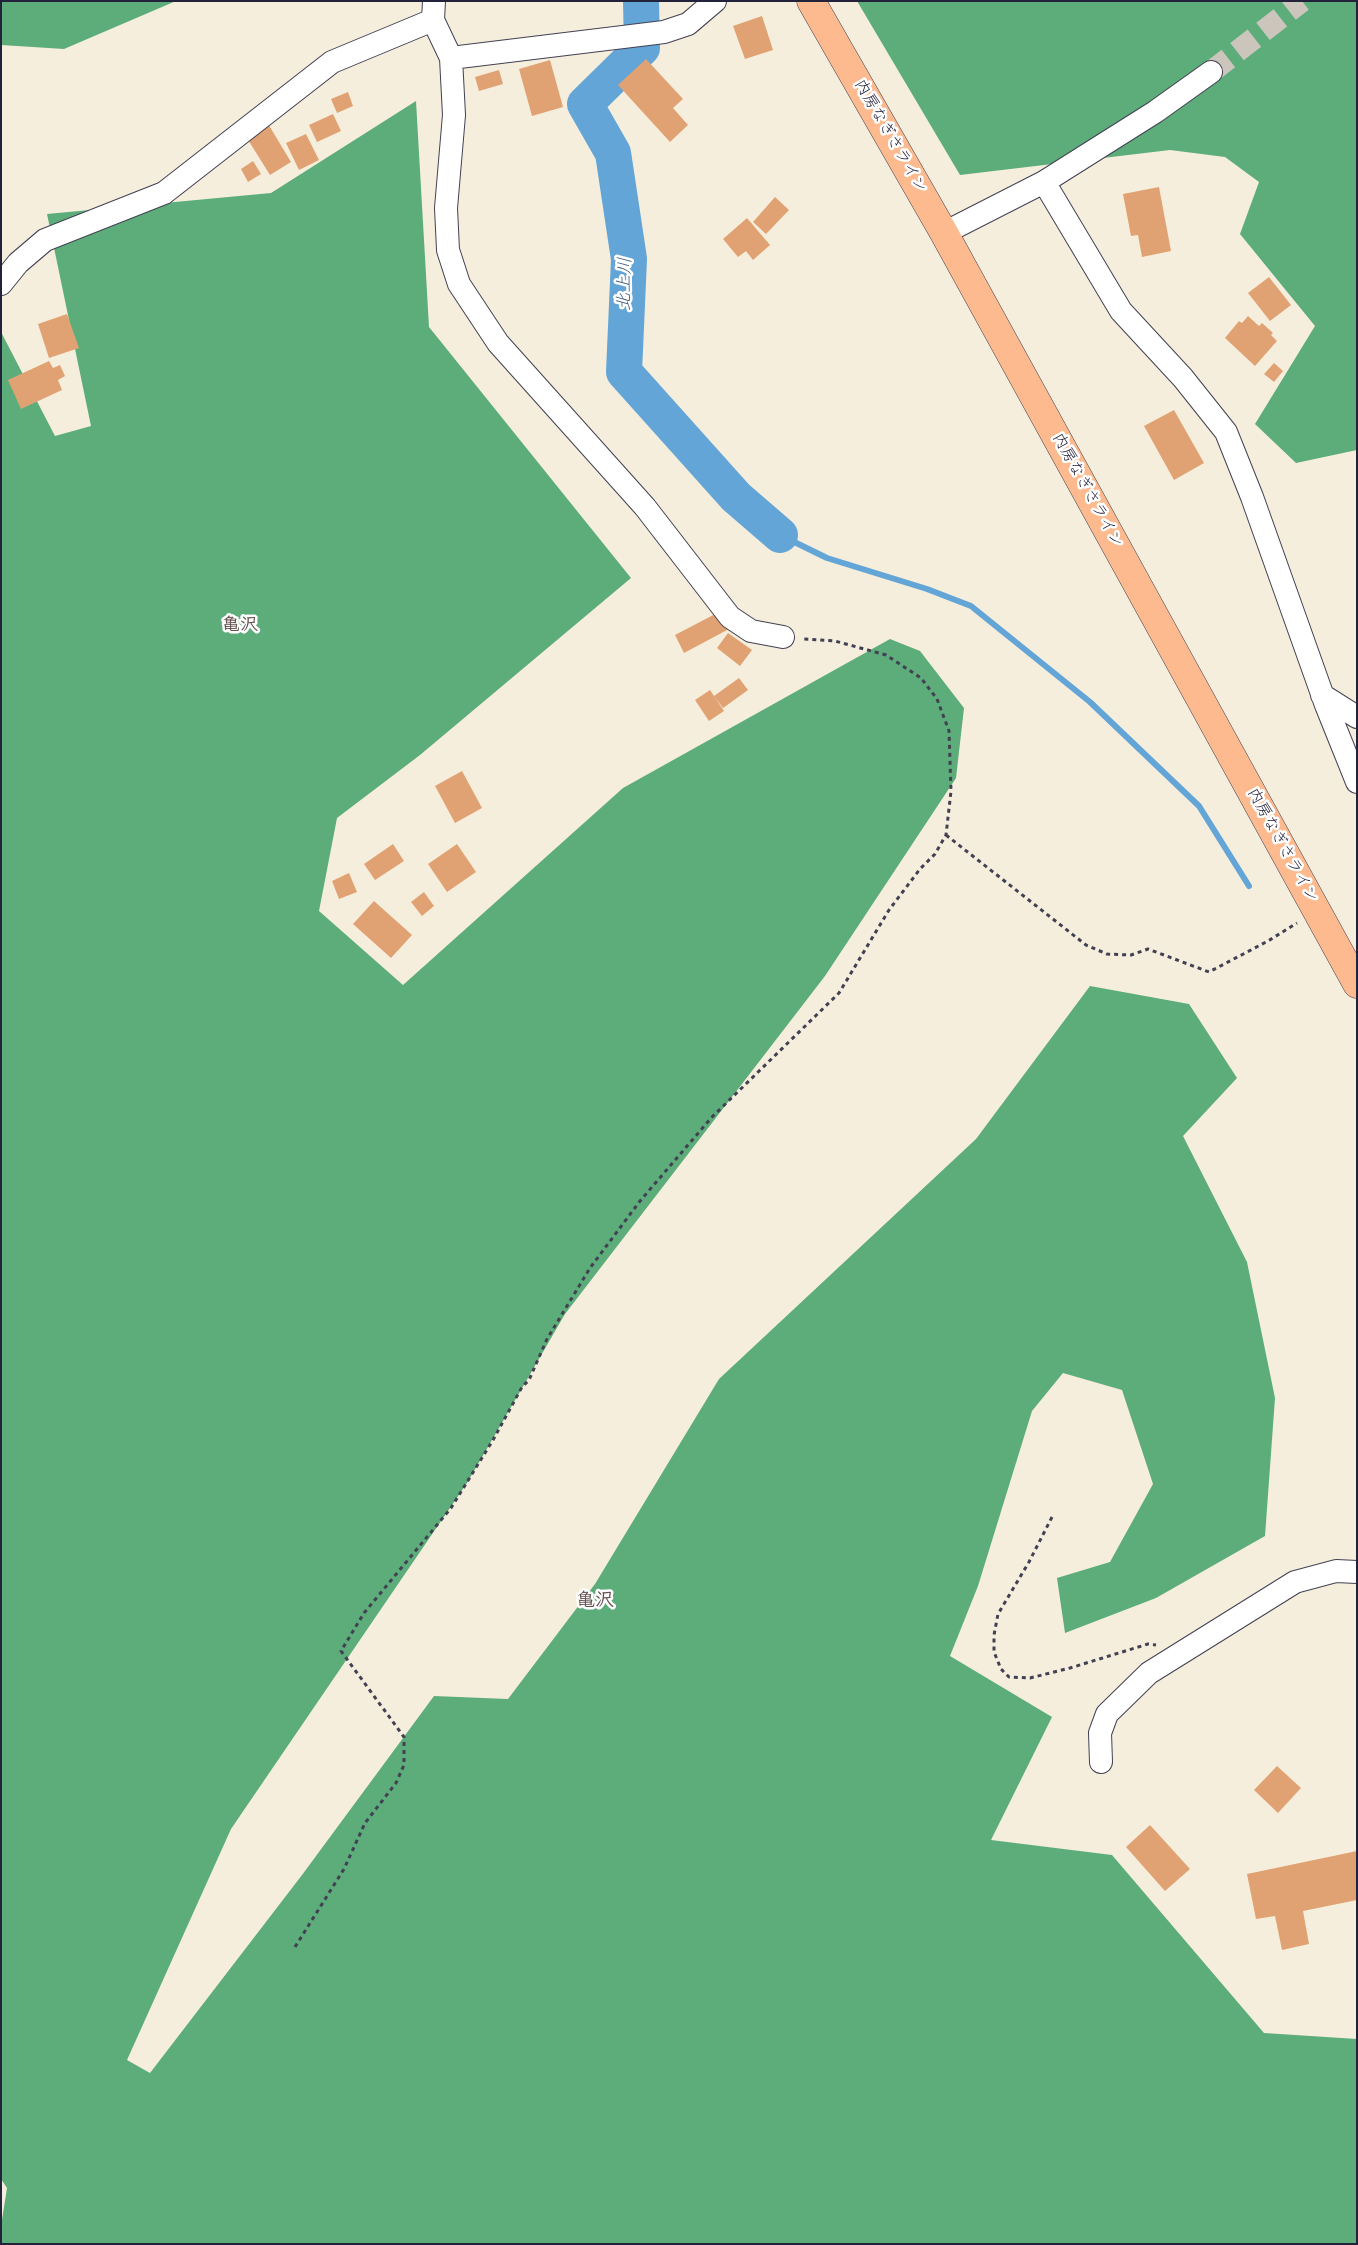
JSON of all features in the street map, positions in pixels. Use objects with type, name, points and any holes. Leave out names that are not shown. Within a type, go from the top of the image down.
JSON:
[{"type":"highway","name":"内房なぎさライン","points":[[811,1],[944,233],[1357,984]]},
{"type":"street","points":[[451,58],[664,32],[688,24],[716,1]]},
{"type":"street","points":[[1,284],[18,263],[45,240],[164,193],[332,62],[433,10],[451,58],[454,115],[446,208],[448,250],[459,284],[498,343],[645,507],[730,617],[751,631],[783,637]]},
{"type":"street","points":[[944,233],[1044,182],[1155,112],[1211,72]]},
{"type":"street","points":[[1044,182],[1121,311],[1183,378],[1226,432],[1252,497],[1322,695],[1357,782]]},
{"type":"street","points":[[1322,695],[1357,718]]},
{"type":"street","points":[[1101,1762],[1100,1732],[1107,1714],[1149,1673],[1295,1582],[1336,1572],[1357,1572]]},
{"type":"path","points":[[295,1947],[344,1869],[365,1823],[396,1783],[404,1765],[404,1737],[341,1651],[364,1613],[451,1508],[493,1440],[522,1387],[529,1380],[547,1339],[590,1268],[640,1201],[712,1117],[839,993],[889,910],[920,869],[935,854],[946,835],[951,791],[948,731],[937,699],[921,678],[886,655],[835,641],[783,637]]},
{"type":"path","points":[[946,835],[1086,945],[1107,954],[1131,955],[1148,949],[1208,972],[1268,941],[1316,911]]},
{"type":"path","points":[[1052,1517],[1029,1562],[998,1614],[994,1635],[994,1652],[1001,1669],[1009,1677],[1030,1678],[1148,1644],[1162,1646],[1174,1657]]},
{"type":"green space","points":[[1,1],[176,1],[64,49],[1,45]]},
{"type":"green space","points":[[857,1],[1357,1],[1357,450],[1296,463],[1255,424],[1315,326],[1240,234],[1259,182],[1225,157],[1170,150],[960,175]]},
{"type":"green space","points":[[416,101],[429,327],[631,578],[420,755],[337,818],[319,911],[403,985],[623,788],[890,639],[920,651],[964,708],[956,778],[825,976],[565,1314],[467,1483],[231,1829],[127,2060],[150,2073],[302,1875],[434,1696],[508,1699],[595,1584],[719,1379],[976,1139],[1090,986],[1189,1004],[1237,1078],[1183,1136],[1247,1262],[1275,1398],[1265,1536],[1156,1598],[1065,1633],[1057,1578],[1110,1562],[1153,1484],[1122,1390],[1063,1373],[1032,1411],[978,1586],[950,1656],[1052,1717],[991,1840],[1112,1855],[1264,2033],[1357,2039],[1357,2244],[1,2244],[1,2226],[7,2188],[1,2179],[1,332],[55,436],[91,426],[47,214],[271,193]]},
{"type":"building","points":[[762,16],[773,50],[745,59],[733,26]]},
{"type":"building","points":[[646,59],[683,99],[673,108],[688,125],[670,142],[618,85]]},
{"type":"building","points":[[550,60],[563,107],[532,116],[519,69]]},
{"type":"building","points":[[499,70],[503,84],[479,91],[475,77]]},
{"type":"building","points":[[348,92],[353,106],[337,113],[331,99]]},
{"type":"building","points":[[333,114],[341,131],[317,142],[309,125]]},
{"type":"building","points":[[267,122],[291,162],[270,175],[245,135]]},
{"type":"building","points":[[306,134],[319,160],[299,170],[286,143]]},
{"type":"building","points":[[253,161],[261,174],[248,182],[241,169]]},
{"type":"building","points":[[1159,187],[1171,251],[1142,257],[1138,235],[1131,236],[1123,194]]},
{"type":"building","points":[[775,197],[789,210],[766,234],[753,222]]},
{"type":"building","points":[[747,218],[770,245],[753,260],[746,251],[738,257],[723,239]]},
{"type":"building","points":[[1269,277],[1291,305],[1270,321],[1248,293]]},
{"type":"building","points":[[67,314],[79,348],[49,358],[38,324]]},
{"type":"building","points":[[1248,316],[1259,326],[1262,323],[1273,333],[1271,335],[1277,341],[1255,366],[1225,338],[1239,321],[1242,323]]},
{"type":"building","points":[[49,361],[53,368],[60,365],[65,376],[58,380],[62,390],[21,409],[8,380]]},
{"type":"building","points":[[1274,363],[1283,371],[1274,382],[1264,374]]},
{"type":"building","points":[[1174,410],[1204,463],[1174,480],[1144,426]]},
{"type":"building","points":[[719,612],[729,629],[684,653],[675,635]]},
{"type":"building","points":[[728,633],[752,650],[740,666],[717,648]]},
{"type":"building","points":[[739,678],[748,690],[723,708],[714,696]]},
{"type":"building","points":[[710,690],[724,711],[709,721],[695,700]]},
{"type":"building","points":[[462,771],[482,808],[455,823],[435,786]]},
{"type":"building","points":[[393,844],[404,861],[375,880],[364,864]]},
{"type":"building","points":[[457,844],[476,872],[447,892],[428,864]]},
{"type":"building","points":[[349,873],[357,892],[339,899],[332,881]]},
{"type":"building","points":[[424,892],[434,906],[422,916],[411,902]]},
{"type":"building","points":[[374,901],[412,935],[391,958],[353,924]]},
{"type":"building","points":[[1277,1766],[1301,1788],[1278,1813],[1254,1790]]},
{"type":"building","points":[[1150,1825],[1190,1869],[1165,1891],[1126,1847]]},
{"type":"building","points":[[1357,1851],[1357,1900],[1303,1911],[1309,1944],[1282,1950],[1275,1916],[1256,1919],[1247,1874]]},
{"type":"waterway","name":"北上川","points":[[641,1],[642,48],[585,104],[613,153],[629,259],[624,372],[736,497],[780,535]]},
{"type":"waterway","points":[[780,535],[827,558],[927,589],[971,606],[1090,702],[1199,806],[1249,886]]},
{"type":"tunnel","points":[[1211,72],[1302,1]]},
{"type":"district","name":"亀沢","points":[[240,627]]},
{"type":"district","name":"亀沢","points":[[595,1603]]}]
